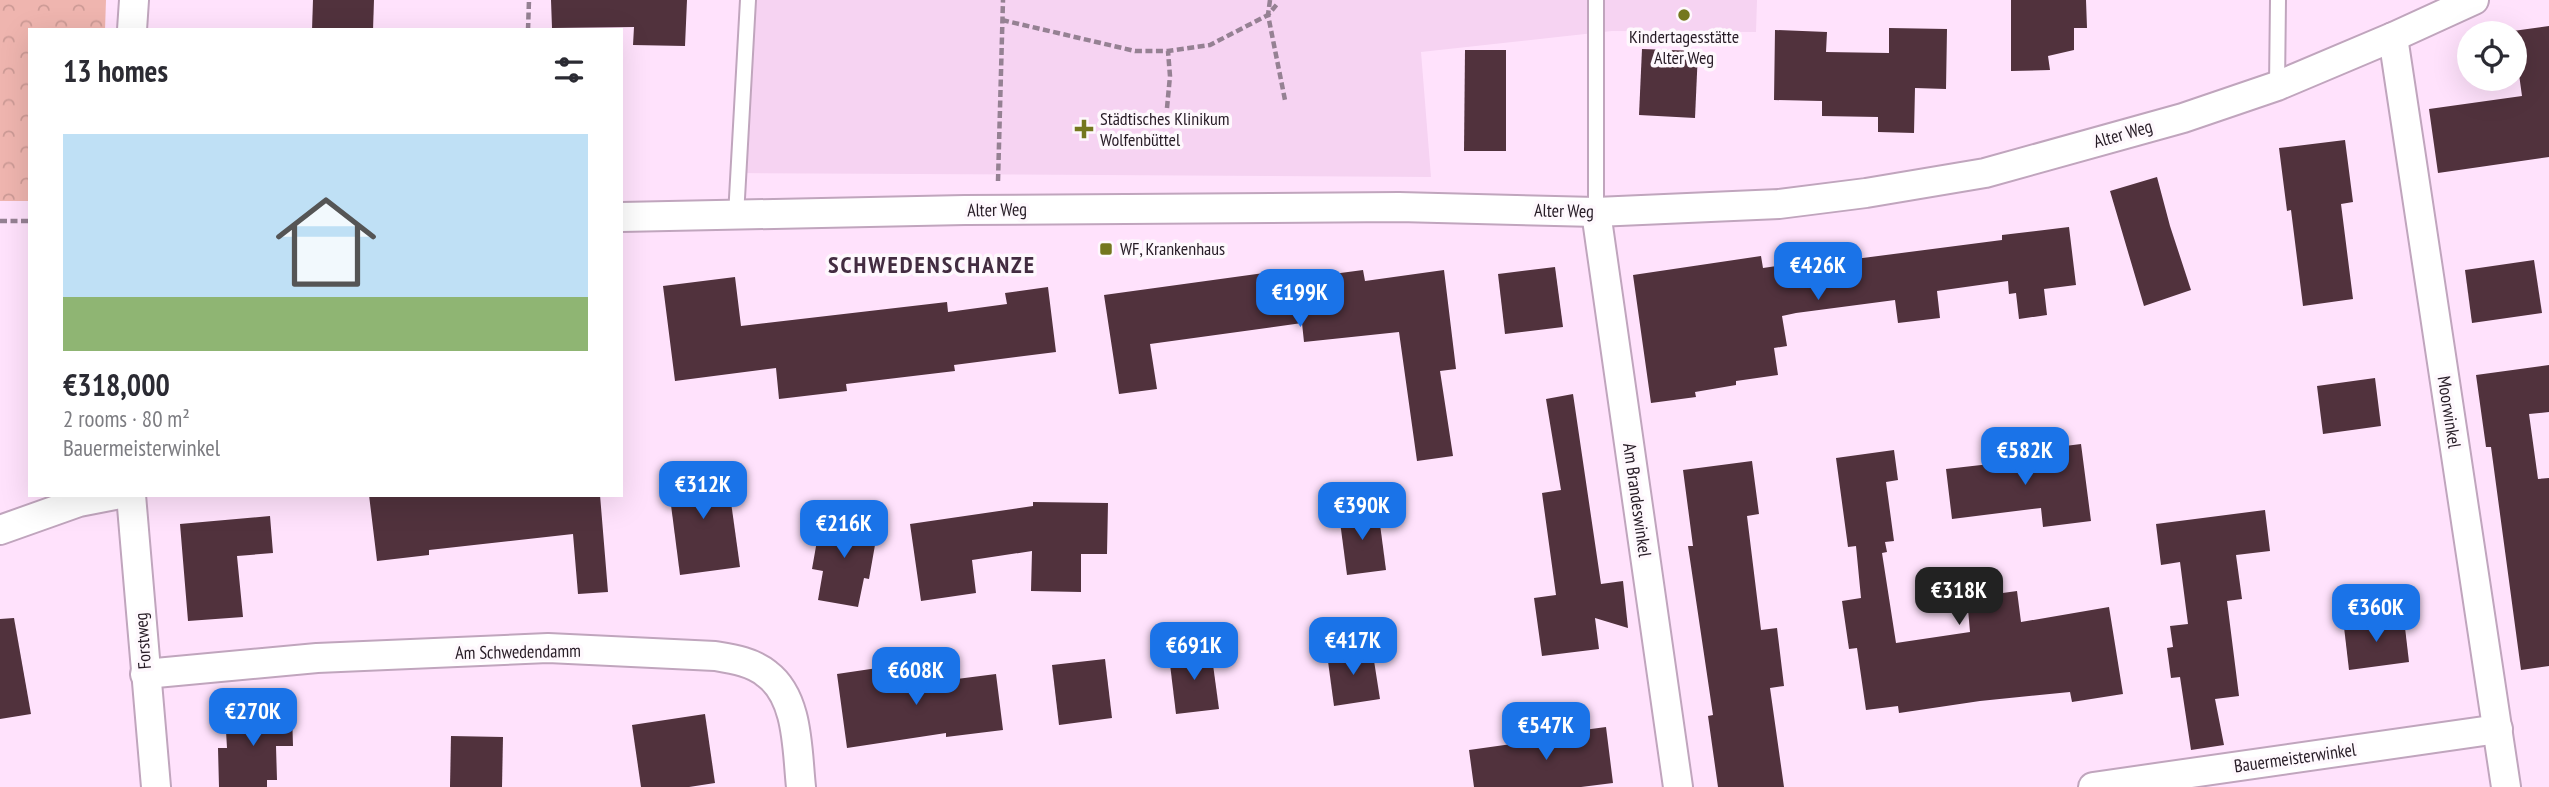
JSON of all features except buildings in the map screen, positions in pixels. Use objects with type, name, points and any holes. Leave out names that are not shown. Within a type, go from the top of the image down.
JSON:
[{"type":"street","points":[[132,28],[134,0]]},
{"type":"street","name":"Alter Weg","points":[[623,217],[998,210],[1399,207],[1596,212],[1779,204],[1985,173],[2183,118],[2277,86],[2474,0]]},
{"type":"street","name":"Moorwinkel","points":[[2393,37],[2506,787]]},
{"type":"street","name":"Am Brandeswinkel","points":[[1596,212],[1678,787]]},
{"type":"street","points":[[0,530],[79,502],[105,497]]},
{"type":"street","name":"Forstweg","points":[[131,497],[156,787]]},
{"type":"street","name":"Am Schwedendamm","points":[[145,674],[317,658],[548,648],[715,656],[742,661],[766,673],[781,688],[792,716],[802,787]]},
{"type":"street","name":"Bauermeisterwinkel","points":[[2093,787],[2498,729]]},
{"type":"lane","points":[[736,216],[748,0]]},
{"type":"lane","points":[[1596,0],[1596,212]]},
{"type":"lane","points":[[2277,86],[2278,0]]},
{"type":"path","points":[[528,28],[529,0]]},
{"type":"path","points":[[998,210],[1003,0]]},
{"type":"path","points":[[1270,0],[1268,15],[1285,100]]},
{"type":"path","points":[[1002,20],[1135,51],[1168,51],[1210,46],[1268,15],[1278,3]]},
{"type":"path","points":[[1167,108],[1170,76],[1168,51]]},
{"type":"path","points":[[0,221],[28,221]]},
{"type":"shaded area","name":"Städtisches Klinikum Wolfenbüttel","points":[[748,0],[1757,0],[1756,32],[1612,31],[1421,52],[1431,177],[740,173]]},
{"type":"green space","points":[[0,0],[106,0],[105,28],[28,28],[28,201],[0,201]]},
{"type":"place","name":"Kindertagesstätte Alter Weg","points":[[1684,15]]},
{"type":"place","name":"Städtisches Klinikum Wolfenbüttel","points":[[1084,129]]},
{"type":"place","name":"WF, Krankenhaus","points":[[1106,249]]},
{"type":"district","name":"SCHWEDENSCHANZE","points":[[932,265]]}]
